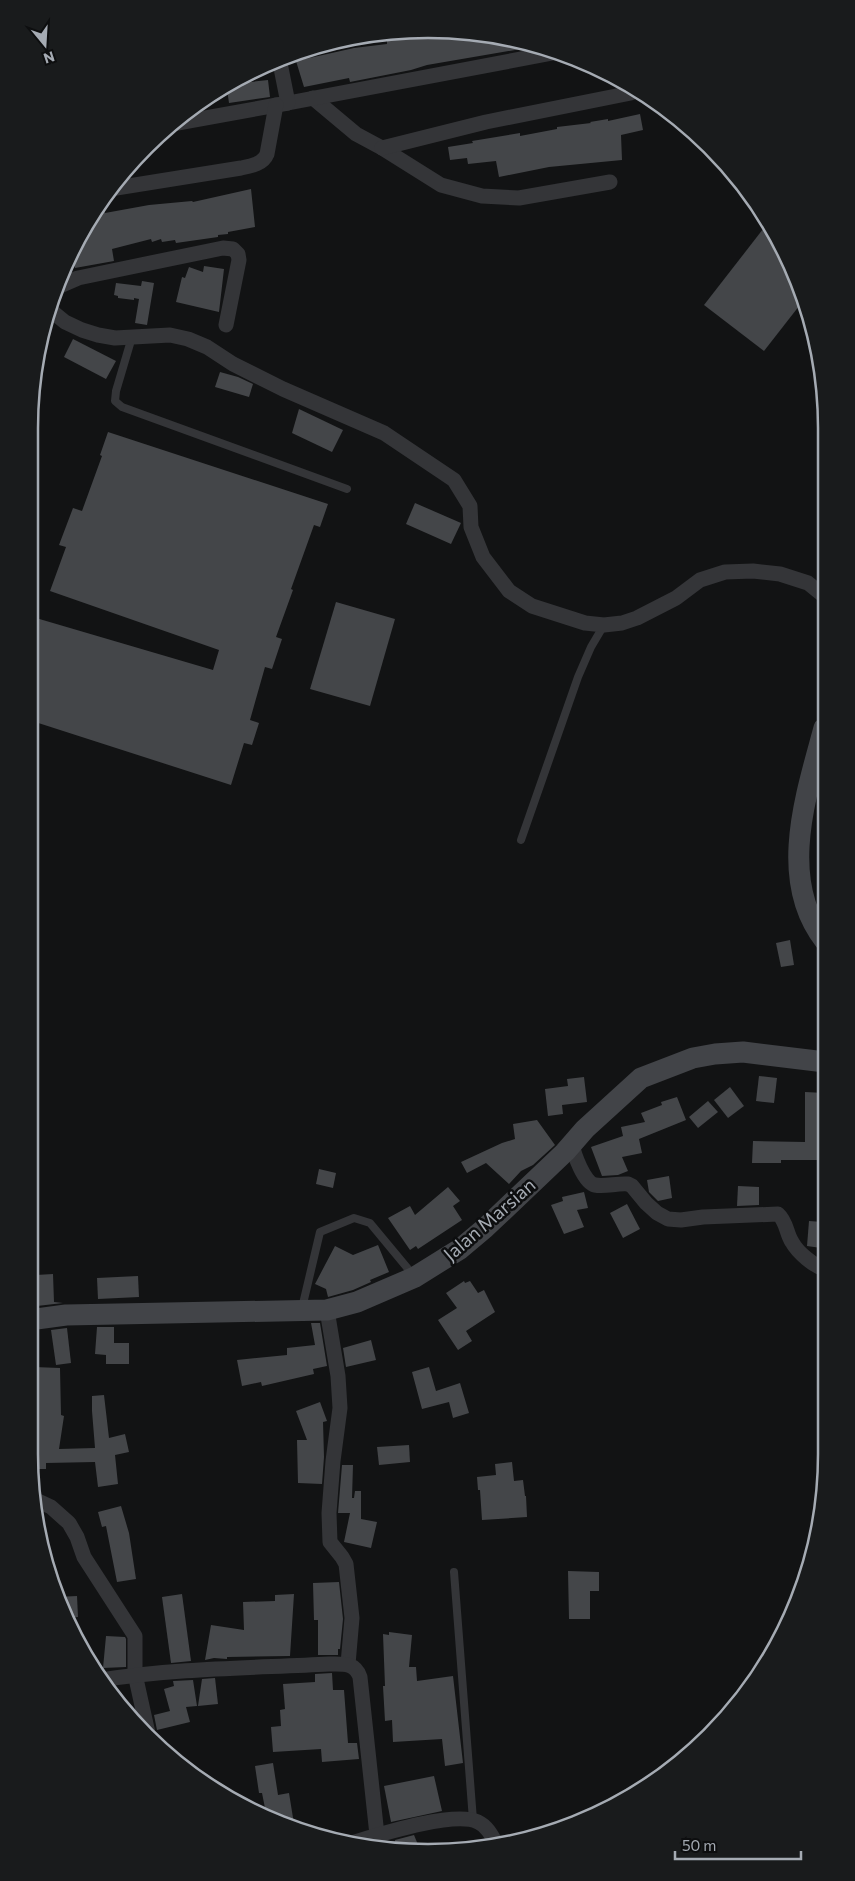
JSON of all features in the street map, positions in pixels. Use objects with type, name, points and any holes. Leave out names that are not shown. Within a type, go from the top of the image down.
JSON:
[{"type":"street","points":[[186,122],[542,55]]},
{"type":"street","points":[[121,186],[241,168],[260,162],[267,154],[282,104],[280,66]]},
{"type":"street","points":[[382,148],[486,122],[628,94]]},
{"type":"street","points":[[313,98],[356,134],[441,185],[482,196],[519,198],[610,182]]},
{"type":"street","points":[[65,282],[78,278],[223,248],[233,249],[238,254],[239,260],[226,325]]},
{"type":"street","points":[[55,314],[65,322],[82,330],[115,338],[170,335],[188,339],[207,347],[233,364],[266,380],[384,433],[454,480],[470,506],[471,527],[483,557],[509,592],[532,606],[585,623],[604,625],[622,623],[637,618],[676,598],[700,580],[725,572],[754,571],[780,574],[808,583],[818,591]]},
{"type":"street","points":[[818,753],[803,815],[798,864],[801,887],[808,911],[818,932]]},
{"type":"street","name":"Jalan Marsian","points":[[38,1319],[66,1315],[327,1310],[357,1302],[415,1277],[460,1249],[485,1228],[572,1144],[585,1129],[641,1078],[693,1058],[743,1052],[818,1061]]},
{"type":"street","points":[[572,1144],[574,1154],[588,1181],[593,1185],[628,1184],[657,1213],[668,1219],[681,1220],[703,1216],[778,1214],[784,1222],[792,1243],[818,1266]]},
{"type":"street","points":[[327,1310],[338,1376],[340,1408],[333,1461],[330,1542],[346,1564],[352,1618],[348,1664]]},
{"type":"street","points":[[41,1502],[51,1507],[69,1523],[77,1537],[84,1557],[135,1636],[135,1674],[146,1723]]},
{"type":"street","points":[[109,1679],[135,1674],[348,1664],[358,1671],[360,1676],[377,1840]]},
{"type":"street","points":[[378,1840],[400,1828],[449,1820],[474,1820],[486,1827],[493,1838]]},
{"type":"lane","points":[[132,337],[116,391],[115,401],[122,407],[347,489]]},
{"type":"lane","points":[[521,840],[578,678],[591,647],[604,625]]},
{"type":"lane","points":[[301,1311],[320,1232],[354,1218],[372,1224],[415,1277]]},
{"type":"lane","points":[[454,1572],[474,1820]]},
{"type":"building","points":[[453,38],[520,49],[427,65],[350,82],[349,78],[304,87],[296,61],[354,48],[387,44],[387,40]]},
{"type":"building","points":[[268,80],[270,97],[229,103],[228,93],[247,82]]},
{"type":"building","points":[[640,114],[643,130],[621,135],[622,160],[549,167],[499,177],[496,161],[468,164],[467,158],[450,160],[448,147],[473,143],[472,141],[520,133],[520,136],[557,129],[557,127],[608,119],[608,121]]},
{"type":"building","points":[[251,189],[255,227],[228,232],[228,234],[218,235],[218,237],[176,243],[175,240],[162,242],[161,239],[152,242],[151,239],[112,249],[114,261],[75,268],[74,264],[78,255],[104,209],[105,213],[149,205],[193,202]]},
{"type":"building","points":[[763,229],[788,278],[798,307],[764,351],[704,305]]},
{"type":"building","points":[[204,266],[224,269],[219,312],[176,302],[182,277],[185,278],[189,267],[203,272]]},
{"type":"building","points":[[142,281],[154,283],[147,325],[135,323],[139,299],[118,298],[118,296],[114,295],[116,283],[141,286]]},
{"type":"building","points":[[73,339],[116,361],[106,379],[64,357]]},
{"type":"building","points":[[220,372],[253,384],[249,397],[215,387]]},
{"type":"building","points":[[299,409],[343,430],[332,452],[292,433]]},
{"type":"building","points":[[108,432],[328,504],[320,527],[314,525],[291,589],[293,590],[276,637],[282,639],[272,669],[265,667],[250,720],[259,723],[252,745],[244,743],[231,785],[38,723],[38,619],[213,670],[219,650],[50,591],[66,547],[59,545],[73,508],[82,511],[102,456],[100,455]]},
{"type":"building","points":[[415,503],[461,523],[451,544],[406,524]]},
{"type":"building","points":[[336,602],[395,619],[370,706],[310,689]]},
{"type":"building","points":[[790,940],[794,965],[781,967],[776,943]]},
{"type":"building","points":[[759,1076],[777,1078],[774,1103],[756,1101]]},
{"type":"building","points":[[584,1077],[587,1102],[562,1105],[563,1114],[548,1116],[545,1089],[568,1086],[567,1079]]},
{"type":"building","points":[[730,1087],[744,1106],[728,1118],[714,1100]]},
{"type":"building","points":[[805,1092],[818,1093],[818,1160],[781,1160],[781,1163],[752,1163],[753,1141],[805,1142]]},
{"type":"building","points":[[677,1097],[686,1120],[639,1139],[642,1153],[622,1157],[628,1171],[618,1175],[602,1176],[591,1147],[623,1136],[621,1127],[645,1122],[641,1113],[662,1105],[661,1102]]},
{"type":"building","points":[[708,1101],[718,1112],[698,1128],[689,1117]]},
{"type":"building","points":[[537,1120],[555,1145],[533,1165],[521,1171],[509,1184],[486,1163],[467,1173],[461,1162],[515,1139],[513,1124]]},
{"type":"building","points":[[319,1169],[336,1173],[333,1188],[316,1184]]},
{"type":"building","points":[[669,1176],[672,1198],[658,1201],[649,1192],[647,1180]]},
{"type":"building","points":[[738,1186],[759,1187],[759,1205],[737,1206]]},
{"type":"building","points":[[448,1187],[460,1201],[453,1206],[462,1220],[418,1249],[416,1246],[410,1250],[388,1218],[410,1206],[415,1215]]},
{"type":"building","points":[[584,1192],[588,1208],[577,1210],[584,1227],[564,1234],[551,1205],[563,1201],[562,1197]]},
{"type":"building","points":[[627,1204],[640,1229],[623,1238],[610,1213]]},
{"type":"building","points":[[809,1221],[818,1222],[818,1248],[807,1246]]},
{"type":"building","points":[[378,1245],[389,1272],[353,1290],[328,1297],[326,1289],[315,1284],[335,1246],[353,1255]]},
{"type":"building","points":[[53,1274],[54,1302],[63,1303],[38,1306],[38,1275]]},
{"type":"building","points":[[138,1276],[139,1297],[98,1299],[97,1278]]},
{"type":"building","points":[[464,1281],[465,1283],[470,1281],[478,1293],[484,1290],[495,1312],[466,1331],[472,1341],[458,1350],[438,1320],[457,1308],[446,1293]]},
{"type":"building","points":[[311,1323],[320,1323],[327,1366],[313,1369],[314,1374],[262,1386],[261,1382],[242,1386],[237,1360],[287,1355],[287,1348],[315,1345]]},
{"type":"building","points":[[97,1327],[114,1327],[114,1343],[129,1343],[129,1364],[106,1364],[106,1355],[95,1354]]},
{"type":"building","points":[[67,1328],[71,1363],[56,1365],[51,1330]]},
{"type":"building","points":[[371,1340],[376,1360],[346,1367],[343,1348]]},
{"type":"building","points":[[38,1367],[60,1368],[61,1415],[64,1416],[59,1449],[95,1448],[92,1396],[104,1395],[109,1438],[125,1434],[129,1452],[115,1455],[118,1484],[98,1487],[95,1462],[46,1463],[46,1469],[38,1469]]},
{"type":"building","points":[[429,1367],[436,1391],[460,1383],[469,1413],[453,1418],[449,1402],[422,1409],[412,1372]]},
{"type":"building","points":[[320,1402],[327,1421],[323,1422],[324,1457],[322,1484],[298,1483],[297,1440],[307,1440],[296,1411]]},
{"type":"building","points":[[409,1445],[410,1462],[379,1465],[377,1447]]},
{"type":"building","points":[[512,1462],[514,1481],[523,1480],[527,1517],[482,1520],[477,1477],[496,1475],[495,1464]]},
{"type":"building","points":[[342,1465],[353,1465],[352,1498],[354,1498],[355,1491],[361,1491],[361,1519],[377,1522],[371,1548],[344,1542],[350,1513],[338,1513]]},
{"type":"building","points":[[121,1506],[129,1533],[136,1579],[117,1582],[106,1526],[102,1527],[98,1512]]},
{"type":"building","points":[[568,1571],[599,1572],[599,1591],[590,1591],[590,1619],[569,1619]]},
{"type":"building","points":[[339,1582],[343,1619],[340,1649],[338,1649],[338,1655],[318,1655],[318,1620],[314,1620],[313,1583]]},
{"type":"building","points":[[182,1594],[191,1661],[171,1663],[162,1597]]},
{"type":"building","points":[[294,1594],[290,1656],[227,1657],[227,1659],[214,1658],[205,1660],[211,1625],[244,1630],[243,1602],[275,1601],[275,1595]]},
{"type":"building","points":[[77,1596],[78,1617],[74,1617],[65,1597]]},
{"type":"building","points":[[389,1632],[412,1635],[409,1667],[416,1667],[417,1681],[453,1676],[463,1763],[445,1766],[442,1739],[393,1742],[392,1720],[385,1721],[383,1686],[385,1686],[383,1634],[389,1635]]},
{"type":"building","points":[[106,1636],[125,1637],[126,1667],[103,1668]]},
{"type":"building","points":[[332,1673],[333,1690],[344,1690],[348,1743],[357,1743],[359,1759],[322,1762],[321,1749],[273,1752],[271,1727],[281,1726],[280,1710],[285,1709],[283,1684],[315,1682],[315,1674]]},
{"type":"building","points":[[215,1678],[218,1704],[198,1706],[202,1679]]},
{"type":"building","points":[[193,1680],[197,1706],[186,1707],[190,1722],[157,1730],[154,1715],[170,1711],[164,1689],[174,1686],[173,1681]]},
{"type":"building","points":[[273,1763],[278,1795],[289,1793],[293,1820],[265,1808],[262,1793],[259,1793],[255,1766]]},
{"type":"building","points":[[434,1776],[442,1811],[391,1822],[384,1786]]},
{"type":"building","points":[[414,1835],[418,1844],[395,1842],[395,1840]]}]
